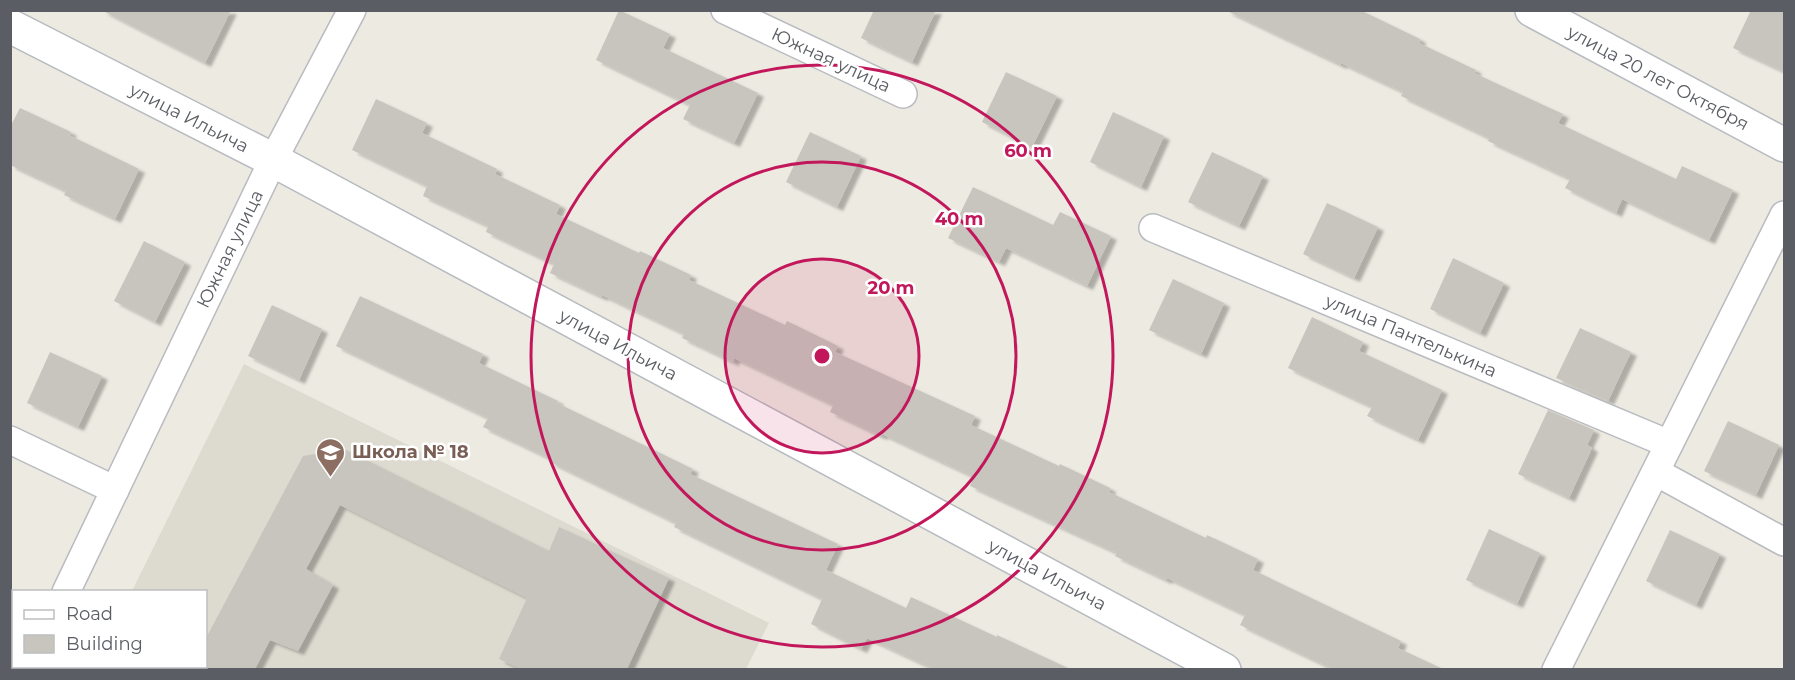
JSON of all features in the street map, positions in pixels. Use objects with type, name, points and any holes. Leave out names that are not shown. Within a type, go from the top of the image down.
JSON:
[{"type":"main road","name":"улица 20 лет Октября","points":[[1532,10],[1785,145]]},
{"type":"main road","name":"улица Ильича","points":[[10,26],[273,160],[1224,669]]},
{"type":"street","name":"Южная улица","points":[[66,590],[273,160],[352,10]]},
{"type":"street","name":"Южная улица","points":[[725,10],[903,94]]},
{"type":"street","points":[[1556,669],[1785,215]]},
{"type":"street","name":"улица Пантелькина","points":[[1153,228],[1670,444]]},
{"type":"street","points":[[10,440],[115,490]]},
{"type":"street","points":[[1656,472],[1785,542]]},
{"type":"shaded area","name":"Школа № 18","points":[[244,364],[769,623],[746,669],[94,670],[94,668],[207,668],[207,590],[132,590]]},
{"type":"building","points":[[101,10],[231,10],[205,63]]},
{"type":"building","points":[[619,10],[670,34],[663,48],[758,93],[734,143],[683,119],[690,105],[596,60]]},
{"type":"building","points":[[874,10],[936,10],[912,62],[861,38]]},
{"type":"building","points":[[1225,10],[1360,10],[1420,39],[1419,43],[1476,70],[1474,73],[1563,114],[1558,123],[1676,179],[1682,166],[1733,190],[1709,240],[1622,199],[1616,213],[1565,188],[1570,179],[1488,141],[1489,138],[1401,96],[1403,92]]},
{"type":"building","points":[[1751,10],[1785,10],[1785,72],[1733,48]]},
{"type":"building","points":[[1006,72],[1057,96],[1032,147],[982,122]]},
{"type":"building","points":[[376,99],[427,123],[422,133],[497,169],[495,174],[560,205],[556,214],[691,275],[689,280],[785,325],[787,321],[838,346],[835,352],[975,416],[971,425],[1110,488],[1109,492],[1206,538],[1207,535],[1258,559],[1253,570],[1401,641],[1398,648],[1443,669],[1333,669],[1240,625],[1245,615],[1167,578],[1166,580],[1115,556],[1117,553],[970,486],[974,477],[830,412],[833,405],[734,358],[733,362],[682,338],[684,334],[550,273],[554,264],[486,232],[488,226],[423,196],[427,186],[352,150]]},
{"type":"building","points":[[20,108],[71,132],[69,135],[139,169],[115,219],[64,195],[66,191],[10,165],[10,127]]},
{"type":"building","points":[[1113,112],[1164,136],[1141,187],[1090,162]]},
{"type":"building","points":[[810,132],[861,156],[837,207],[786,182]]},
{"type":"building","points":[[1212,152],[1263,176],[1239,226],[1188,202]]},
{"type":"building","points":[[973,187],[1053,225],[1060,212],[1111,236],[1087,286],[1006,248],[999,262],[948,238]]},
{"type":"building","points":[[1327,203],[1378,227],[1354,278],[1303,254]]},
{"type":"building","points":[[144,241],[185,262],[155,322],[114,301]]},
{"type":"building","points":[[1453,258],[1504,283],[1480,333],[1430,309]]},
{"type":"building","points":[[1173,279],[1224,303],[1201,354],[1149,330]]},
{"type":"building","points":[[360,296],[483,354],[479,363],[693,469],[690,474],[838,544],[826,570],[906,608],[911,597],[1070,669],[934,669],[867,638],[861,649],[811,624],[822,599],[674,527],[676,523],[483,427],[488,418],[336,346]]},
{"type":"building","points":[[272,305],[322,329],[299,380],[248,356]]},
{"type":"building","points":[[1312,317],[1363,342],[1359,351],[1442,390],[1418,440],[1367,416],[1372,407],[1288,368]]},
{"type":"building","points":[[1580,328],[1631,352],[1608,401],[1556,378]]},
{"type":"building","points":[[50,352],[102,376],[78,427],[27,403]]},
{"type":"building","points":[[1548,410],[1594,430],[1587,445],[1592,448],[1569,498],[1518,474]]},
{"type":"building","points":[[1728,421],[1779,445],[1756,495],[1704,471]]},
{"type":"building","points":[[344,449],[549,551],[559,527],[669,578],[627,669],[521,669],[499,659],[527,598],[340,505],[306,569],[333,585],[298,651],[270,640],[255,669],[206,669],[207,636],[303,456]]},
{"type":"building","points":[[1489,529],[1540,553],[1517,604],[1466,580]]},
{"type":"building","points":[[1670,530],[1720,554],[1696,605],[1646,581]]},
{"type":"place","name":"Школа № 18","points":[[331,478]]}]
